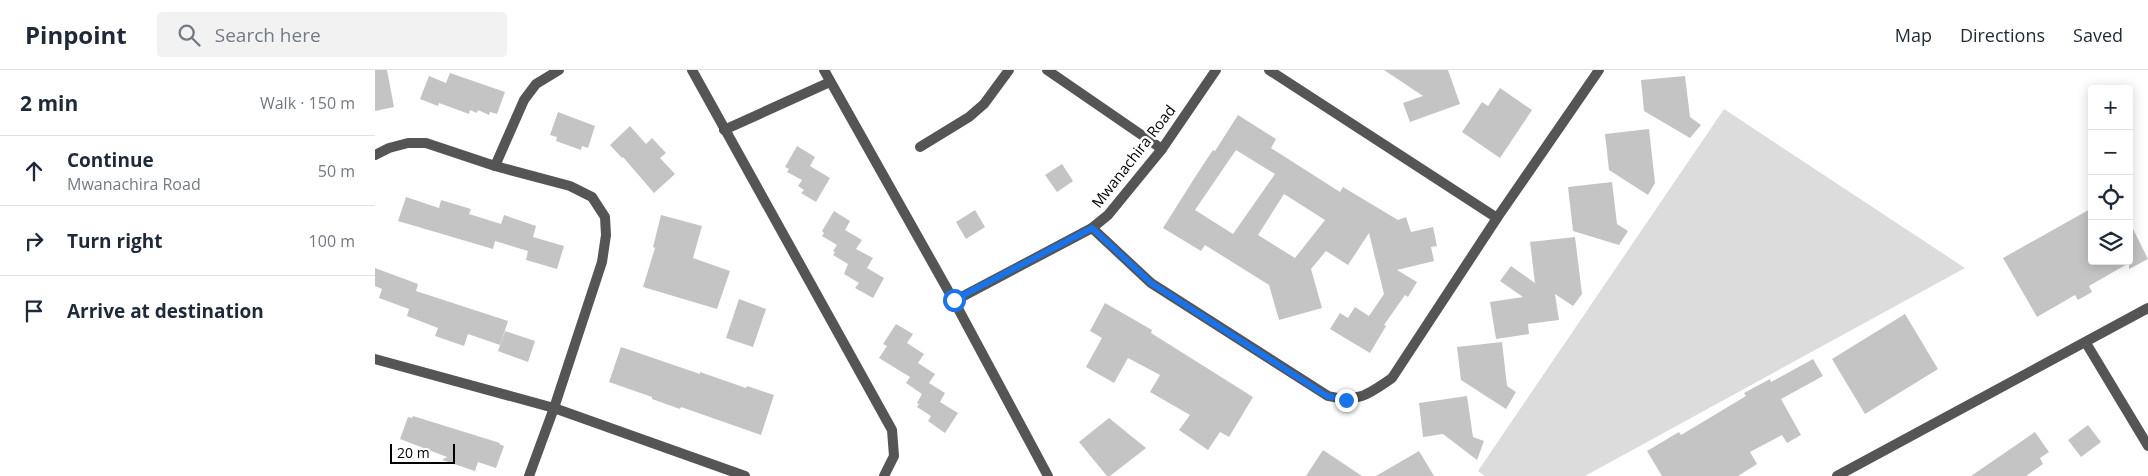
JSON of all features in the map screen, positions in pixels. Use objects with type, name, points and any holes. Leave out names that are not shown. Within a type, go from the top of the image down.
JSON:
[{"type":"street","points":[[495,166],[524,100],[536,84],[559,70]]},
{"type":"street","points":[[692,70],[892,430],[893,456],[884,476]]},
{"type":"street","points":[[824,70],[954,300],[1048,476]]},
{"type":"street","points":[[920,147],[969,117],[984,104],[1009,70]]},
{"type":"street","points":[[1047,70],[1162,149]]},
{"type":"street","name":"Mwanachira Road","points":[[954,300],[1092,228],[1108,215],[1162,149],[1216,70]]},
{"type":"street","points":[[1269,70],[1497,218]]},
{"type":"street","points":[[1092,228],[1151,283],[1327,396],[1346,400],[1372,393],[1392,378],[1497,218],[1599,70]]},
{"type":"street","points":[[724,130],[830,82]]},
{"type":"street","points":[[375,155],[389,148],[408,143],[426,143],[495,166],[569,186],[592,197],[605,217],[606,235],[602,262],[554,408],[529,476]]},
{"type":"street","points":[[1837,476],[2148,308]]},
{"type":"street","points":[[2086,342],[2148,446]]},
{"type":"street","points":[[375,359],[554,408],[745,476]]},
{"type":"shaded area","points":[[1724,109],[1965,268],[1585,476],[1485,476],[1478,471]]},
{"type":"building","points":[[375,70],[387,70],[394,107],[375,111]]},
{"type":"building","points":[[1384,70],[1448,70],[1460,104],[1410,122],[1403,103],[1423,96]]},
{"type":"building","points":[[450,73],[505,92],[497,114],[490,112],[489,115],[478,110],[477,113],[470,110],[469,114],[439,103],[438,106],[420,99],[429,76],[446,83]]},
{"type":"building","points":[[1685,76],[1690,117],[1701,125],[1690,138],[1644,111],[1641,80]]},
{"type":"building","points":[[1500,88],[1532,110],[1500,158],[1462,132],[1482,102],[1488,106]]},
{"type":"building","points":[[558,112],[595,126],[588,148],[582,146],[581,150],[556,141],[557,137],[550,135]]},
{"type":"building","points":[[1238,115],[1276,139],[1271,148],[1340,192],[1343,187],[1398,220],[1406,217],[1411,232],[1433,227],[1437,246],[1431,247],[1434,261],[1397,270],[1417,282],[1408,297],[1405,295],[1384,325],[1386,326],[1370,353],[1330,329],[1340,313],[1348,318],[1355,307],[1369,316],[1384,294],[1369,233],[1348,265],[1326,251],[1311,269],[1322,308],[1279,320],[1269,285],[1205,245],[1201,251],[1163,228],[1213,150],[1215,151]],"holes":[[[1236,150],[1275,174],[1233,234],[1195,210]],[[1284,194],[1325,220],[1295,258],[1258,235]]]},
{"type":"building","points":[[630,126],[646,144],[652,138],[666,153],[660,158],[675,174],[654,193],[610,145]]},
{"type":"building","points":[[1649,129],[1655,183],[1648,195],[1609,170],[1605,134]]},
{"type":"building","points":[[797,146],[815,157],[810,166],[830,178],[816,202],[801,193],[804,190],[798,186],[802,180],[787,172],[789,169],[785,167]]},
{"type":"building","points":[[1062,164],[1073,181],[1057,192],[1045,175]]},
{"type":"building","points":[[1612,182],[1617,224],[1628,231],[1619,245],[1573,231],[1568,187]]},
{"type":"building","points":[[406,197],[439,208],[441,200],[471,209],[469,214],[501,224],[504,215],[536,226],[533,237],[564,246],[557,269],[526,260],[528,251],[495,241],[493,249],[398,221]]},
{"type":"building","points":[[975,210],[985,227],[966,239],[956,222]]},
{"type":"building","points":[[2088,210],[2088,265],[2126,265],[2089,286],[2092,292],[2078,300],[2075,295],[2037,317],[2003,258]]},
{"type":"building","points":[[834,211],[850,221],[845,230],[862,240],[856,249],[873,258],[867,268],[884,278],[873,298],[855,288],[859,283],[844,274],[848,264],[833,255],[837,245],[822,236],[824,233],[822,231]]},
{"type":"building","points":[[661,215],[702,226],[693,258],[730,271],[717,309],[643,287],[655,248],[653,247]]},
{"type":"building","points":[[2133,229],[2148,259],[2129,269],[2129,265],[2133,265]]},
{"type":"building","points":[[1575,237],[1582,294],[1573,306],[1555,294],[1559,320],[1528,324],[1529,334],[1496,339],[1490,302],[1523,297],[1500,281],[1511,266],[1535,283],[1530,242]]},
{"type":"building","points":[[375,268],[418,284],[416,291],[508,321],[500,345],[468,334],[464,346],[435,336],[438,328],[407,316],[409,309],[379,298],[382,289],[375,286]]},
{"type":"building","points":[[739,299],[766,309],[753,347],[726,338]]},
{"type":"building","points":[[1105,303],[1152,330],[1151,333],[1253,397],[1229,437],[1220,432],[1208,450],[1179,430],[1190,415],[1150,392],[1160,375],[1128,358],[1114,383],[1086,367],[1102,338],[1090,331]]},
{"type":"building","points":[[1905,314],[1938,369],[1865,414],[1832,359]]},
{"type":"building","points":[[896,324],[913,334],[907,343],[924,354],[918,363],[935,374],[929,383],[945,393],[940,402],[958,413],[945,433],[928,421],[931,416],[917,407],[922,394],[906,383],[910,377],[879,358],[887,346],[883,344]]},
{"type":"building","points":[[505,331],[535,341],[528,362],[498,351]]},
{"type":"building","points":[[1502,342],[1507,386],[1516,392],[1506,409],[1461,380],[1457,347]]},
{"type":"building","points":[[621,347],[700,374],[700,372],[746,388],[747,386],[774,395],[761,435],[681,407],[680,409],[609,382]]},
{"type":"building","points":[[1813,359],[1823,376],[1781,399],[1801,435],[1787,443],[1782,435],[1750,452],[1757,464],[1738,476],[1662,476],[1647,451],[1679,432],[1681,435],[1746,396],[1744,393],[1770,379],[1771,382]]},
{"type":"building","points":[[1467,396],[1473,437],[1484,441],[1477,460],[1443,434],[1423,437],[1419,403]]},
{"type":"building","points":[[413,416],[500,443],[504,446],[496,468],[478,462],[475,471],[442,460],[447,457],[400,439],[408,417],[412,418]]},
{"type":"building","points":[[1109,418],[1146,448],[1110,476],[1107,476],[1079,442]]},
{"type":"building","points":[[2088,425],[2101,442],[2081,457],[2068,440]]},
{"type":"building","points":[[2035,432],[2049,452],[2040,458],[2043,464],[2026,476],[1971,476]]},
{"type":"building","points":[[1323,450],[1362,476],[1306,476]]},
{"type":"building","points":[[1419,451],[1434,476],[1376,476]]},
{"type":"route","points":[[954,300],[1092,228],[1151,283],[1327,396],[1346,400]]}]
